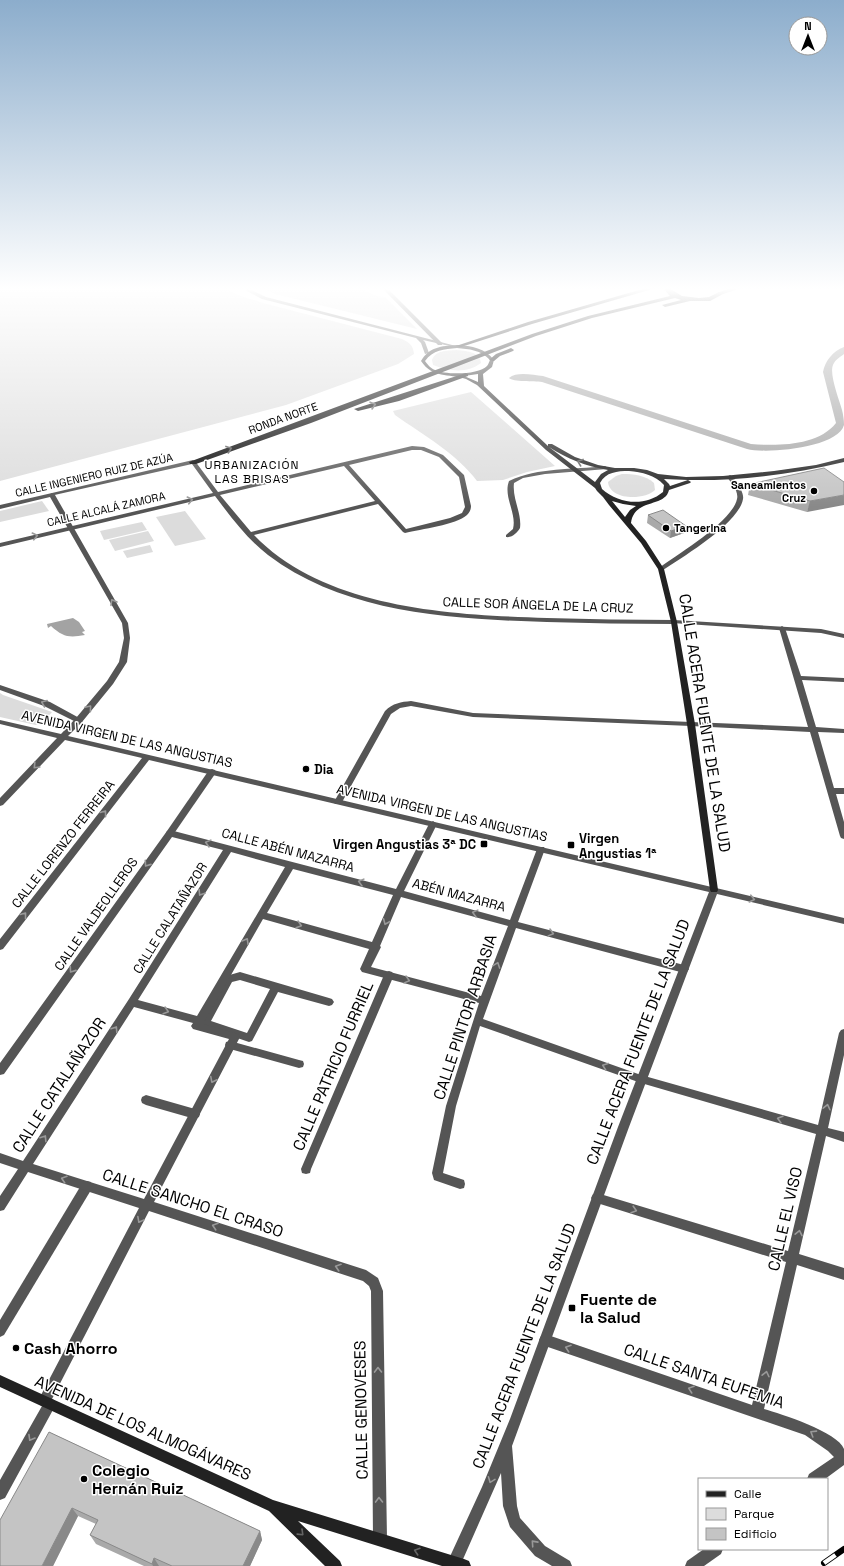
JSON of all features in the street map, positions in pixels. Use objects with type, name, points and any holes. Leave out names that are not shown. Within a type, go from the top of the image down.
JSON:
[{"type":"highway","name":"RONDA NORTE","points":[[193,462],[308,422],[459,361]]},
{"type":"highway","points":[[308,422],[329,418],[396,399],[460,375]]},
{"type":"main road","points":[[423,361],[427,367],[438,372],[460,375],[471,379],[483,387],[557,458],[598,487]]},
{"type":"main road","points":[[460,375],[482,371],[490,366],[492,361]]},
{"type":"main road","points":[[482,371],[479,376],[483,387]]},
{"type":"main road","points":[[533,435],[577,461],[605,468],[637,470],[671,478],[700,479],[801,470],[844,460]]},
{"type":"main road","points":[[598,487],[597,483],[602,475],[618,470]]},
{"type":"main road","points":[[658,476],[667,485],[668,490]]},
{"type":"main road","points":[[606,496],[620,502],[645,503],[659,500],[668,490],[679,484],[700,479]]},
{"type":"main road","name":"CALLE ACERA FUENTE DE LA SALUD","points":[[598,487],[628,522],[649,549],[661,568],[674,622],[691,724],[714,890]]},
{"type":"main road","points":[[628,522],[630,513],[645,503]]},
{"type":"main road","name":"AVENIDA DE LOS ALMOGÁVARES","points":[[0,1381],[272,1506],[380,1539],[457,1565]]},
{"type":"main road","name":"AVENIDA DE LOS ALMOGÁVARES","points":[[272,1506],[335,1566]]},
{"type":"street","name":"CALLE ALCALÁ ZAMORA","points":[[0,545],[404,449],[422,448],[441,456],[462,476],[468,506],[464,514],[456,518],[405,531],[379,502]]},
{"type":"street","name":"CALLE SOR ÁNGELA DE LA CRUZ","points":[[193,462],[250,534],[266,550],[282,562],[322,584],[370,601],[396,607],[456,615],[500,618],[674,622],[821,631],[844,636]]},
{"type":"street","name":"CALLE INGENIERO RUIZ DE AZÚA","points":[[0,508],[193,462]]},
{"type":"street","points":[[250,534],[379,502],[344,464]]},
{"type":"street","points":[[508,536],[514,532],[517,525],[509,490],[511,482],[521,476],[537,473],[605,468]]},
{"type":"street","points":[[661,568],[712,534],[735,510],[740,500],[740,495],[730,477]]},
{"type":"street","points":[[0,803],[79,720],[110,682],[122,662],[127,638],[125,623],[52,495]]},
{"type":"street","points":[[782,628],[814,730],[844,836]]},
{"type":"street","points":[[798,678],[844,680]]},
{"type":"street","points":[[0,687],[47,704],[79,720]]},
{"type":"street","points":[[338,802],[388,713],[393,707],[403,704],[414,704],[458,714],[473,715],[844,731]]},
{"type":"street","name":"AVENIDA VIRGEN DE LAS ANGUSTIAS","points":[[0,722],[844,921]]},
{"type":"street","name":"CALLE LORENZO FERREIRA","points":[[0,946],[147,757]]},
{"type":"street","name":"CALLE VALDEOLLEROS","points":[[0,1071],[212,772]]},
{"type":"street","points":[[831,791],[844,791]]},
{"type":"street","points":[[261,915],[376,947],[399,892],[433,824]]},
{"type":"street","name":"CALLE ABÉN MAZARRA","points":[[170,833],[399,892]]},
{"type":"street","name":"CALLE CALATAÑAZOR","points":[[132,1002],[229,848]]},
{"type":"street","name":"CALLE PINTOR ARBASIA","points":[[460,1184],[438,1176],[437,1173],[451,1106],[484,1001],[541,849]]},
{"type":"street","points":[[0,1493],[234,1037],[196,1026],[230,975],[261,915],[291,864]]},
{"type":"street","name":"CALLE ACERA FUENTE DE LA SALUD","points":[[457,1565],[506,1443],[641,1079],[714,890]]},
{"type":"street","name":"ABÉN MAZARRA","points":[[399,892],[513,923]]},
{"type":"street","points":[[513,923],[684,969]]},
{"type":"street","name":"CALLE PATRICIO FURRIEL","points":[[376,947],[366,969],[484,1001]]},
{"type":"street","points":[[230,975],[240,976],[329,1002]]},
{"type":"street","points":[[230,975],[205,1023],[249,1038],[276,987]]},
{"type":"street","name":"CALLE PATRICIO FURRIEL","points":[[306,1169],[389,976]]},
{"type":"street","points":[[132,1002],[199,1021]]},
{"type":"street","name":"CALLE CATALAÑAZOR","points":[[0,1206],[132,1002]]},
{"type":"street","points":[[477,1021],[641,1079],[844,1137]]},
{"type":"street","name":"CALLE EL VISO","points":[[757,1412],[794,1257],[821,1131],[844,1034]]},
{"type":"street","points":[[230,1045],[299,1064]]},
{"type":"street","points":[[146,1100],[195,1114]]},
{"type":"street","name":"CALLE SANCHO EL CRASO","points":[[0,1158],[366,1276],[374,1282]]},
{"type":"street","points":[[0,1331],[87,1186]]},
{"type":"street","points":[[597,1198],[794,1257],[844,1274]]},
{"type":"street","name":"CALLE GENOVESES","points":[[374,1282],[377,1291],[380,1539]]},
{"type":"street","name":"CALLE SANTA EUFEMIA","points":[[545,1340],[808,1430],[833,1446],[843,1458]]},
{"type":"street","points":[[506,1443],[510,1506],[515,1522],[540,1550],[565,1566]]},
{"type":"street","points":[[815,1478],[843,1458]]},
{"type":"street","points":[[692,1566],[715,1550]]},
{"type":"green space","points":[[0,361],[403,361],[286,405],[0,481]]},
{"type":"green space","points":[[432,361],[481,361],[481,363],[470,369],[464,370],[452,370],[433,365]]},
{"type":"green space","points":[[471,392],[555,466],[527,472],[503,480],[477,481],[469,471],[449,453],[395,415],[393,411]]},
{"type":"green space","points":[[622,474],[647,478],[654,483],[655,490],[644,496],[621,496],[610,488],[608,482],[616,476]]},
{"type":"green space","points":[[42,501],[49,511],[0,522],[0,511]]},
{"type":"green space","points":[[185,511],[206,539],[175,546],[156,517]]},
{"type":"green space","points":[[142,522],[147,530],[104,540],[100,531]]},
{"type":"green space","points":[[148,531],[154,541],[115,551],[109,540]]},
{"type":"green space","points":[[150,545],[153,552],[127,558],[123,551]]},
{"type":"green space","points":[[0,693],[52,712],[44,721],[36,725],[0,717]]},
{"type":"shaded area","points":[[73,618],[79,622],[85,631],[82,632],[85,635],[66,636],[51,626],[48,628],[47,624]]},
{"type":"building","points":[[824,468],[844,482],[844,495],[810,501],[750,484]]},
{"type":"building","points":[[663,510],[686,526],[671,531],[648,515]]},
{"type":"building","name":"Colegio Hernán Ruiz","points":[[49,1432],[260,1531],[243,1566],[172,1566],[154,1558],[152,1564],[90,1535],[98,1520],[72,1508],[42,1566],[0,1566],[0,1520]]},
{"type":"waterway","points":[[513,378],[524,377],[543,379],[750,447],[773,448],[800,445],[826,437],[835,431],[841,423],[827,372],[831,361]]},
{"type":"railway","points":[[824,1563],[844,1549]]},
{"type":"place","name":"Saneamientos Cruz","points":[[814,491]]},
{"type":"place","name":"Tangerina","points":[[666,528]]},
{"type":"place","name":"Dia","points":[[306,769]]},
{"type":"place","name":"Virgen Angustias 3ª DC","points":[[484,844]]},
{"type":"place","name":"Virgen Angustias 1ª","points":[[571,845]]},
{"type":"place","name":"Fuente de la Salud","points":[[572,1308]]},
{"type":"place","name":"Cash Ahorro","points":[[16,1348]]},
{"type":"place","name":"Colegio Hernán Ruiz","points":[[84,1479]]},
{"type":"district","name":"URBANIZACIÓN LAS BRISAS","points":[[252,472]]}]
